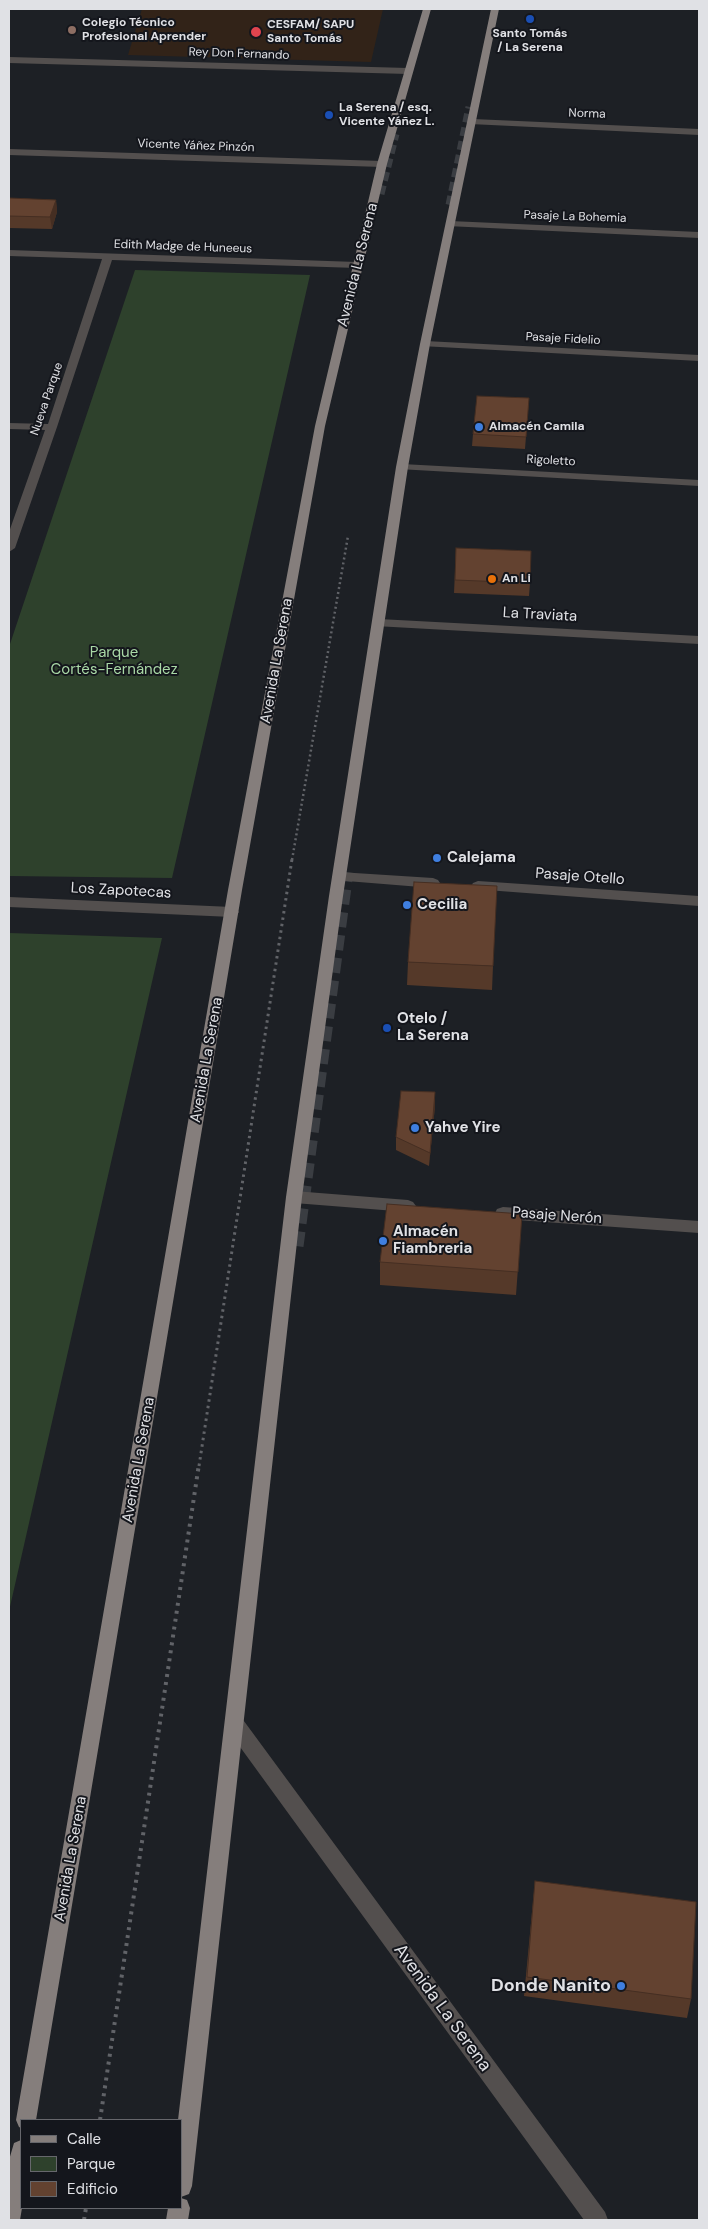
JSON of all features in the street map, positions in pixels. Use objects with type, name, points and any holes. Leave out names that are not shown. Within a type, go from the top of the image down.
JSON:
[{"type":"main road","name":"Avenida La Serena","points":[[26,2119],[232,912],[320,426],[382,164],[427,9]]},
{"type":"main road","points":[[182,2177],[294,1197],[339,877],[402,467],[425,344],[473,122],[495,9]]},
{"type":"main road","points":[[9,2220],[20,2156]]},
{"type":"street","name":"Rey Don Fernando","points":[[9,60],[408,71]]},
{"type":"street","name":"Norma","points":[[473,122],[699,132]]},
{"type":"street","name":"Vicente Yáñez Pinzón","points":[[9,152],[382,164]]},
{"type":"street","name":"Pasaje La Bohemia","points":[[450,224],[699,235]]},
{"type":"street","name":"Edith Madge de Huneeus","points":[[9,253],[357,265]]},
{"type":"street","name":"Nueva Parque","points":[[9,548],[52,427],[108,257]]},
{"type":"street","name":"Pasaje Fidelio","points":[[425,344],[699,358]]},
{"type":"street","points":[[9,426],[52,427]]},
{"type":"street","name":"Rigoletto","points":[[402,467],[699,483]]},
{"type":"street","name":"La Traviata","points":[[379,623],[699,640]]},
{"type":"street","points":[[339,877],[443,884]]},
{"type":"street","name":"Pasaje Otello","points":[[463,885],[699,902]]},
{"type":"street","name":"Los Zapotecas","points":[[9,902],[232,912]]},
{"type":"street","points":[[294,1197],[424,1207]]},
{"type":"street","name":"Pasaje Nerón","points":[[493,1212],[699,1227]]},
{"type":"street","name":"Avenida La Serena","points":[[234,1724],[597,2220]]},
{"type":"path","points":[[100,2119],[286,893],[349,533]]},
{"type":"shaded area","name":"CESFAM/ SAPU Santo Tomás","points":[[142,9],[383,9],[371,62],[128,55]]},
{"type":"green space","name":"Parque Cortés-Fernández","points":[[135,270],[310,275],[172,878],[9,876],[9,647]]},
{"type":"green space","points":[[9,933],[162,938],[9,1611]]},
{"type":"building","points":[[9,198],[56,200],[50,217],[9,216]]},
{"type":"building","points":[[477,396],[529,398],[526,437],[473,434]]},
{"type":"building","points":[[456,548],[531,551],[530,583],[455,580]]},
{"type":"building","points":[[414,882],[497,886],[493,966],[408,962]]},
{"type":"building","name":"Yahve Yire","points":[[401,1091],[435,1092],[430,1153],[396,1137]]},
{"type":"building","points":[[387,1204],[522,1214],[518,1272],[380,1262]]},
{"type":"building","points":[[535,1881],[696,1902],[691,1999],[527,1977]]},
{"type":"tunnel","points":[[450,205],[470,107]]},
{"type":"tunnel","points":[[380,194],[395,134]]},
{"type":"tunnel","points":[[296,1246],[346,872]]},
{"type":"place","name":"Santo Tomás / La Serena","points":[[530,19]]},
{"type":"place","name":"Colegio Técnico Profesional Aprender","points":[[72,30]]},
{"type":"place","name":"CESFAM/ SAPU Santo Tomás","points":[[256,32]]},
{"type":"place","name":"La Serena / esq. Vicente Yáñez L.","points":[[329,115]]},
{"type":"place","name":"Almacén Camila","points":[[479,427]]},
{"type":"place","name":"An Li","points":[[492,579]]},
{"type":"place","name":"Calejama","points":[[437,858]]},
{"type":"place","name":"Cecilia","points":[[407,905]]},
{"type":"place","name":"Otelo / La Serena","points":[[387,1028]]},
{"type":"place","name":"Yahve Yire","points":[[415,1128]]},
{"type":"place","name":"Almacén Fiambreria","points":[[383,1241]]},
{"type":"place","name":"Donde Nanito","points":[[621,1986]]}]
